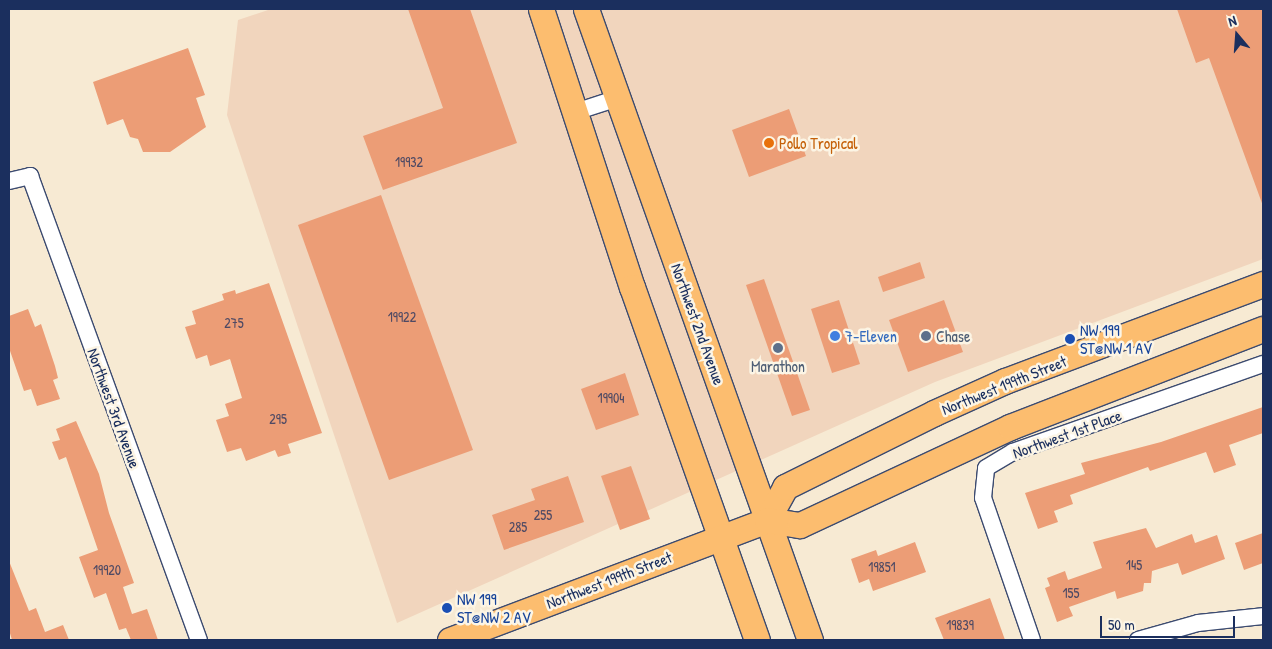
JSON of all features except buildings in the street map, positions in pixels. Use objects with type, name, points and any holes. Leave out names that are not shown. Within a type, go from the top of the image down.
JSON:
[{"type":"main road","points":[[541,9],[720,538],[757,640]]},
{"type":"main road","name":"Northwest 2nd Avenue","points":[[586,9],[810,640]]},
{"type":"main road","name":"Northwest 199th Street","points":[[768,520],[785,487],[934,413],[1005,381],[1263,284]]},
{"type":"main road","name":"Northwest 199th Street","points":[[450,640],[768,520],[800,525],[1010,427],[1263,329]]},
{"type":"street","points":[[575,112],[618,98]]},
{"type":"street","name":"Northwest 3rd Avenue","points":[[9,181],[30,176],[199,640]]},
{"type":"street","name":"Northwest 1st Place","points":[[1032,640],[983,498],[986,468],[1013,452],[1263,364]]},
{"type":"street","points":[[1138,640],[1198,623],[1263,616]]},
{"type":"shaded area","points":[[271,9],[1263,9],[1263,259],[935,382],[397,623],[227,115],[238,20]]},
{"type":"place","name":"Pollo Tropical","points":[[769,143]]},
{"type":"place","name":"7-Eleven","points":[[835,336]]},
{"type":"place","name":"Chase","points":[[926,336]]},
{"type":"place","name":"NW 199 ST@NW 1 AV","points":[[1070,339]]},
{"type":"place","name":"Marathon","points":[[778,348]]},
{"type":"place","name":"NW 199 ST@NW 2 AV","points":[[447,608]]}]
